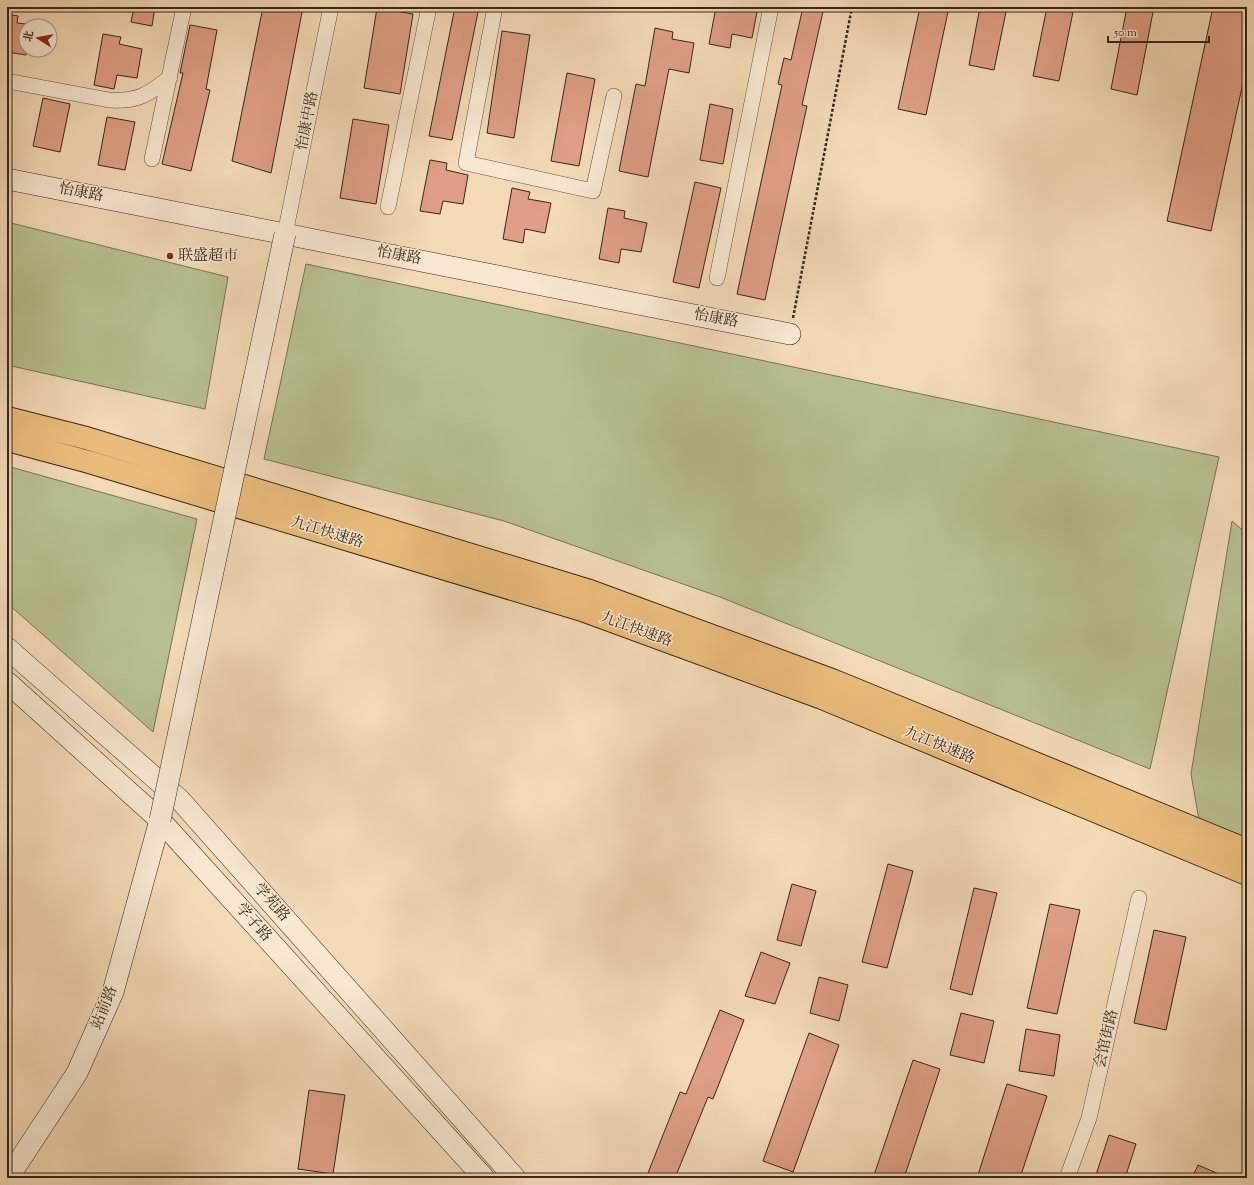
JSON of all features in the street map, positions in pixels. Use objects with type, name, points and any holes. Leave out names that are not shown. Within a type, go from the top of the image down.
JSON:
[{"type":"highway","name":"九江快速路","points":[[7,418],[86,438],[590,591],[832,680],[1247,850]]},
{"type":"highway","name":"九江快速路","points":[[7,440],[97,464],[582,610],[822,698],[1247,874]]},
{"type":"street","points":[[152,159],[184,7]]},
{"type":"street","name":"怡康中路","points":[[285,234],[331,7]]},
{"type":"street","points":[[388,207],[429,7]]},
{"type":"street","points":[[495,7],[466,163],[593,191],[614,96]]},
{"type":"street","points":[[717,278],[772,7]]},
{"type":"street","points":[[7,81],[109,100],[123,101],[140,98],[156,89],[170,77]]},
{"type":"street","name":"怡康路","points":[[7,179],[790,334]]},
{"type":"street","name":"站前路","points":[[8,1178],[77,1073],[113,992],[160,820],[285,234]]},
{"type":"street","name":"学苑路","points":[[7,648],[180,800],[515,1178]]},
{"type":"street","name":"学子路","points":[[7,682],[160,820],[484,1178]]},
{"type":"street","name":"会馆街路","points":[[1067,1178],[1089,1118],[1138,898]]},
{"type":"path","points":[[790,334],[852,7]]},
{"type":"green space","points":[[7,222],[228,277],[205,409],[7,365]]},
{"type":"green space","points":[[306,264],[1219,457],[1150,769],[720,597],[504,521],[264,459]]},
{"type":"green space","points":[[7,466],[197,519],[153,732],[7,603]]},
{"type":"green space","points":[[1232,521],[1247,534],[1247,861],[1203,843],[1191,774]]},
{"type":"building","points":[[134,7],[155,7],[152,26],[131,22]]},
{"type":"building","points":[[263,7],[303,7],[271,173],[232,161]]},
{"type":"building","points":[[455,7],[479,7],[452,140],[429,136]]},
{"type":"building","points":[[716,7],[758,7],[752,38],[732,34],[730,48],[709,44]]},
{"type":"building","points":[[803,7],[824,7],[802,105],[807,106],[765,300],[737,294],[782,85],[778,84],[784,58],[791,60]]},
{"type":"building","points":[[920,7],[949,7],[926,115],[898,109]]},
{"type":"building","points":[[980,7],[1007,7],[994,70],[969,65]]},
{"type":"building","points":[[1047,7],[1074,7],[1059,81],[1033,76]]},
{"type":"building","points":[[1127,7],[1154,7],[1137,95],[1111,89]]},
{"type":"building","points":[[1213,7],[1247,7],[1247,64],[1211,231],[1167,221]]},
{"type":"building","points":[[377,8],[413,14],[400,94],[364,88]]},
{"type":"building","points":[[7,14],[18,16],[18,54],[7,52]]},
{"type":"building","points":[[190,25],[217,30],[206,89],[210,90],[191,171],[162,164],[183,73],[180,73]]},
{"type":"building","points":[[655,28],[673,32],[672,39],[694,43],[689,73],[669,69],[648,177],[619,171],[636,84],[645,86]]},
{"type":"building","points":[[502,31],[530,35],[514,138],[487,133]]},
{"type":"building","points":[[103,34],[121,37],[119,44],[142,49],[137,78],[117,75],[114,89],[94,85]]},
{"type":"building","points":[[567,73],[595,79],[579,166],[551,161]]},
{"type":"building","points":[[43,98],[70,104],[60,152],[33,146]]},
{"type":"building","points":[[710,104],[733,109],[723,164],[700,160]]},
{"type":"building","points":[[107,117],[135,122],[125,170],[98,165]]},
{"type":"building","points":[[353,119],[389,125],[376,204],[340,198]]},
{"type":"building","points":[[430,160],[447,163],[446,170],[468,175],[463,204],[443,201],[440,214],[420,211]]},
{"type":"building","points":[[695,182],[721,188],[699,288],[673,282]]},
{"type":"building","points":[[512,188],[530,192],[528,199],[551,203],[545,233],[525,229],[523,243],[503,239]]},
{"type":"building","points":[[608,208],[625,211],[624,218],[647,223],[641,252],[621,249],[619,263],[599,259]]},
{"type":"building","points":[[888,864],[913,871],[887,968],[862,962]]},
{"type":"building","points":[[792,884],[816,891],[801,946],[777,940]]},
{"type":"building","points":[[974,888],[997,893],[972,995],[950,989]]},
{"type":"building","points":[[1050,904],[1080,910],[1057,1014],[1027,1008]]},
{"type":"building","points":[[1154,930],[1186,937],[1166,1030],[1134,1023]]},
{"type":"building","points":[[761,952],[790,963],[775,1004],[745,996]]},
{"type":"building","points":[[819,977],[848,985],[839,1021],[810,1013]]},
{"type":"building","points":[[720,1010],[744,1020],[713,1099],[708,1097],[675,1178],[646,1178],[680,1092],[686,1094]]},
{"type":"building","points":[[961,1013],[994,1021],[984,1063],[950,1055]]},
{"type":"building","points":[[1026,1029],[1060,1035],[1054,1076],[1019,1071]]},
{"type":"building","points":[[809,1033],[839,1045],[793,1172],[763,1161]]},
{"type":"building","points":[[913,1060],[940,1069],[904,1178],[873,1178]]},
{"type":"building","points":[[1007,1084],[1047,1096],[1020,1178],[977,1178]]},
{"type":"building","points":[[309,1090],[345,1095],[333,1174],[298,1169]]},
{"type":"building","points":[[1109,1135],[1136,1144],[1125,1178],[1095,1178]]},
{"type":"building","points":[[1198,1165],[1228,1178],[1192,1178]]},
{"type":"place","name":"联盛超市","points":[[170,256]]}]
